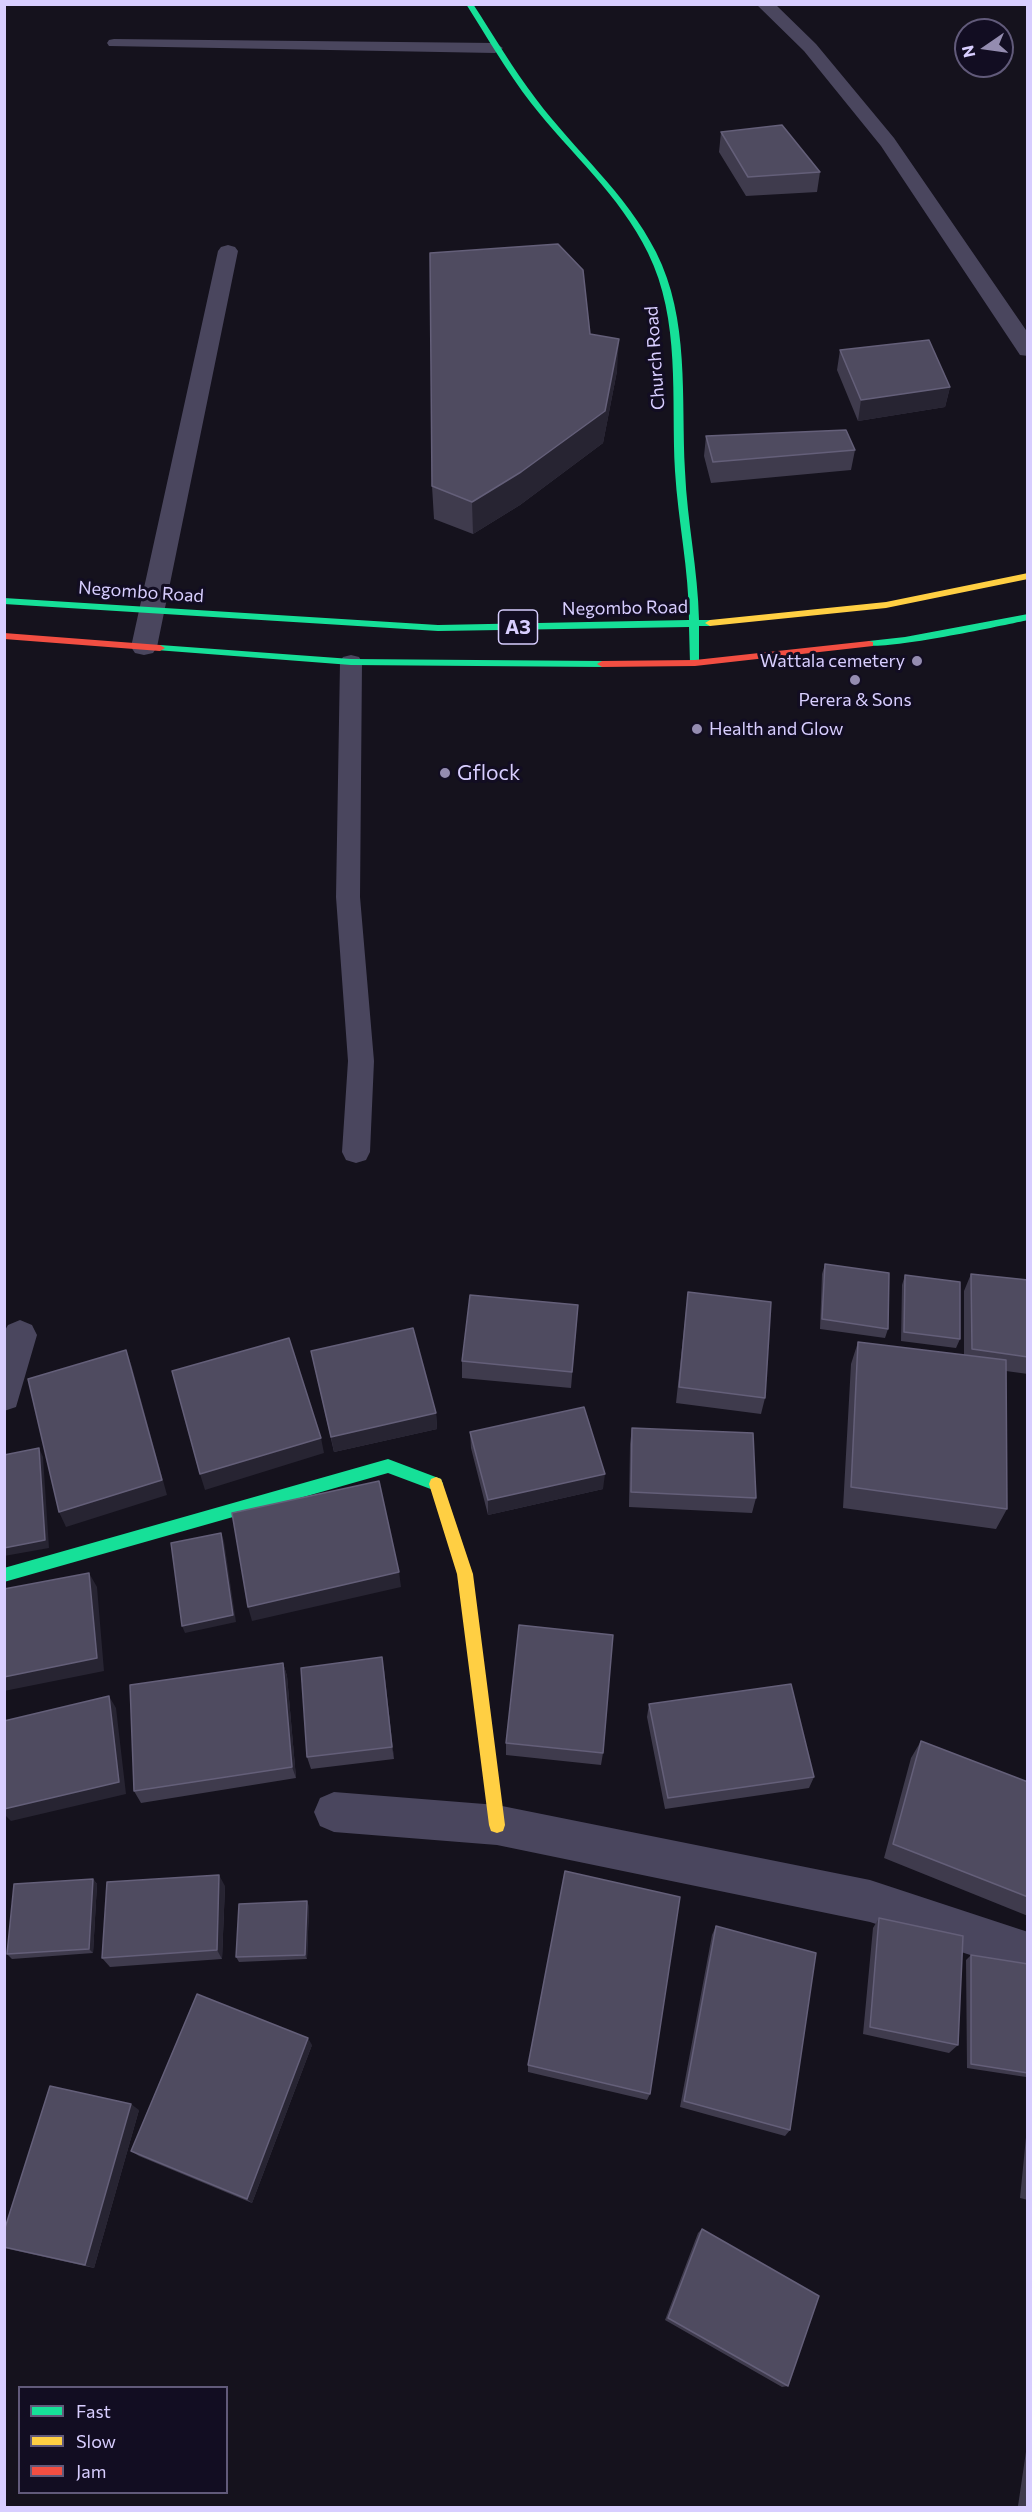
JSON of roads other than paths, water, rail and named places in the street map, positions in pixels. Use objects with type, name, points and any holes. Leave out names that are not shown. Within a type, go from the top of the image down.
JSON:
[{"type":"main road","name":"Church Road","points":[[469,4],[495,48],[556,130],[596,170],[636,224],[660,270],[670,302],[681,495],[698,624],[695,663]]},
{"type":"main road","name":"Negombo Road","points":[[4,601],[438,628],[698,624],[886,605],[1028,576]]},
{"type":"main road","name":"A3","points":[[4,636],[351,662],[695,663],[905,640],[1028,617]]},
{"type":"main road","points":[[4,1575],[388,1466],[437,1485],[465,1574],[497,1825]]},
{"type":"street","points":[[764,4],[800,35],[871,121],[1028,350]]},
{"type":"street","points":[[144,647],[228,251]]},
{"type":"street","points":[[4,1396],[20,1335]]},
{"type":"street","points":[[334,1812],[497,1825],[870,1901],[1028,1953]]},
{"type":"lane","points":[[114,43],[495,48]]},
{"type":"lane","points":[[351,662],[348,897],[361,1061],[356,1152]]},
{"type":"place","name":"Wattala cemetery","points":[[917,661]]},
{"type":"place","name":"Perera & Sons","points":[[855,680]]},
{"type":"place","name":"Health and Glow","points":[[697,729]]},
{"type":"place","name":"Gflock","points":[[445,773]]}]
